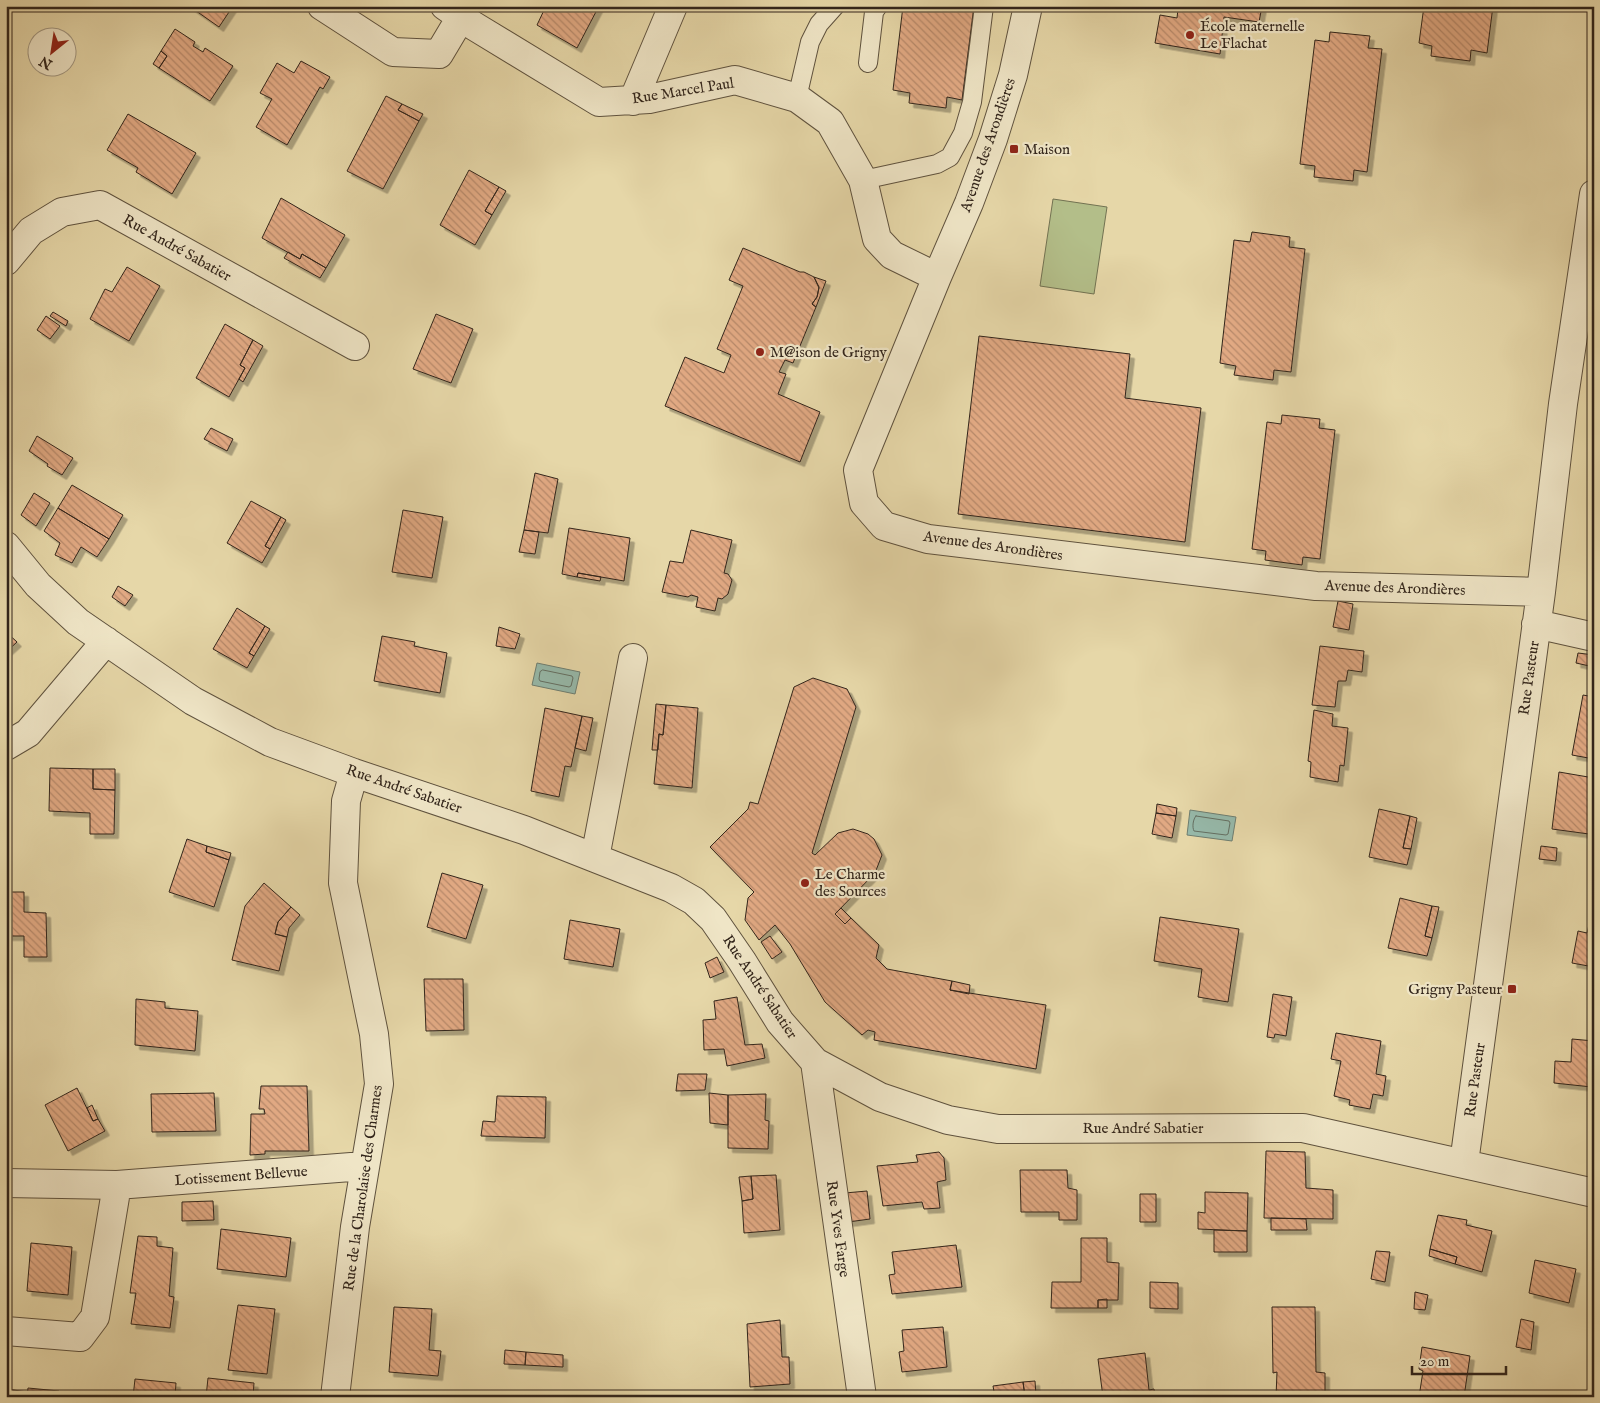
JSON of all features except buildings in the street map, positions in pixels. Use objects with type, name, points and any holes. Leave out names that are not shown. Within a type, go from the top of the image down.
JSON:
[{"type":"street","points":[[322,6],[393,52],[438,54],[466,14]]},
{"type":"street","points":[[632,100],[673,6]]},
{"type":"street","name":"Avenue des Arondières","points":[[1028,6],[1013,75],[993,139],[969,203],[936,277],[858,470],[864,503],[884,526],[928,539],[1316,586],[1540,592]]},
{"type":"street","name":"Rue Marcel Paul","points":[[466,14],[599,102],[649,99],[735,80],[797,98],[830,122],[863,180],[877,239],[892,255],[936,277]]},
{"type":"street","name":"Rue Pasteur","points":[[1464,1163],[1536,624],[1563,404],[1594,194]]},
{"type":"street","name":"Rue André Sabatier","points":[[6,262],[31,231],[62,212],[100,205],[355,346]]},
{"type":"street","name":"Rue André Sabatier","points":[[6,546],[38,585],[78,622],[193,701],[270,742],[354,773],[524,830],[671,888],[694,901],[713,919],[780,1022],[815,1062],[880,1097],[948,1120],[998,1128],[1303,1128],[1594,1193]]},
{"type":"street","points":[[1536,624],[1594,637]]},
{"type":"street","points":[[6,746],[28,733],[106,641]]},
{"type":"street","points":[[595,858],[633,658]]},
{"type":"street","name":"Rue de la Charolaise des Charmes","points":[[335,1397],[355,1227],[364,1166],[380,1084],[374,1034],[343,883],[346,801],[354,773]]},
{"type":"street","name":"Rue Yves Farge","points":[[815,1062],[862,1397]]},
{"type":"street","name":"Lotissement Bellevue","points":[[6,1184],[117,1185],[364,1166]]},
{"type":"street","points":[[6,1331],[80,1337],[90,1324],[95,1317],[117,1185]]},
{"type":"lane","points":[[797,98],[810,42],[819,24],[835,6]]},
{"type":"lane","points":[[868,63],[874,12],[878,6]]},
{"type":"lane","points":[[863,180],[937,164],[950,157],[963,133],[972,102],[984,6]]},
{"type":"green space","points":[[1053,199],[1107,207],[1094,294],[1040,286]]},
{"type":"water","points":[[537,663],[580,672],[575,694],[532,685]]},
{"type":"water","points":[[1190,810],[1236,817],[1232,841],[1187,835]]},
{"type":"place","name":"École maternelle Le Flachat","points":[[1190,35]]},
{"type":"place","name":"Maison","points":[[1014,149]]},
{"type":"place","name":"M@ison de Grigny","points":[[760,352]]},
{"type":"place","name":"Le Charme des Sources","points":[[805,883]]},
{"type":"place","name":"Grigny Pasteur","points":[[1512,989]]}]
